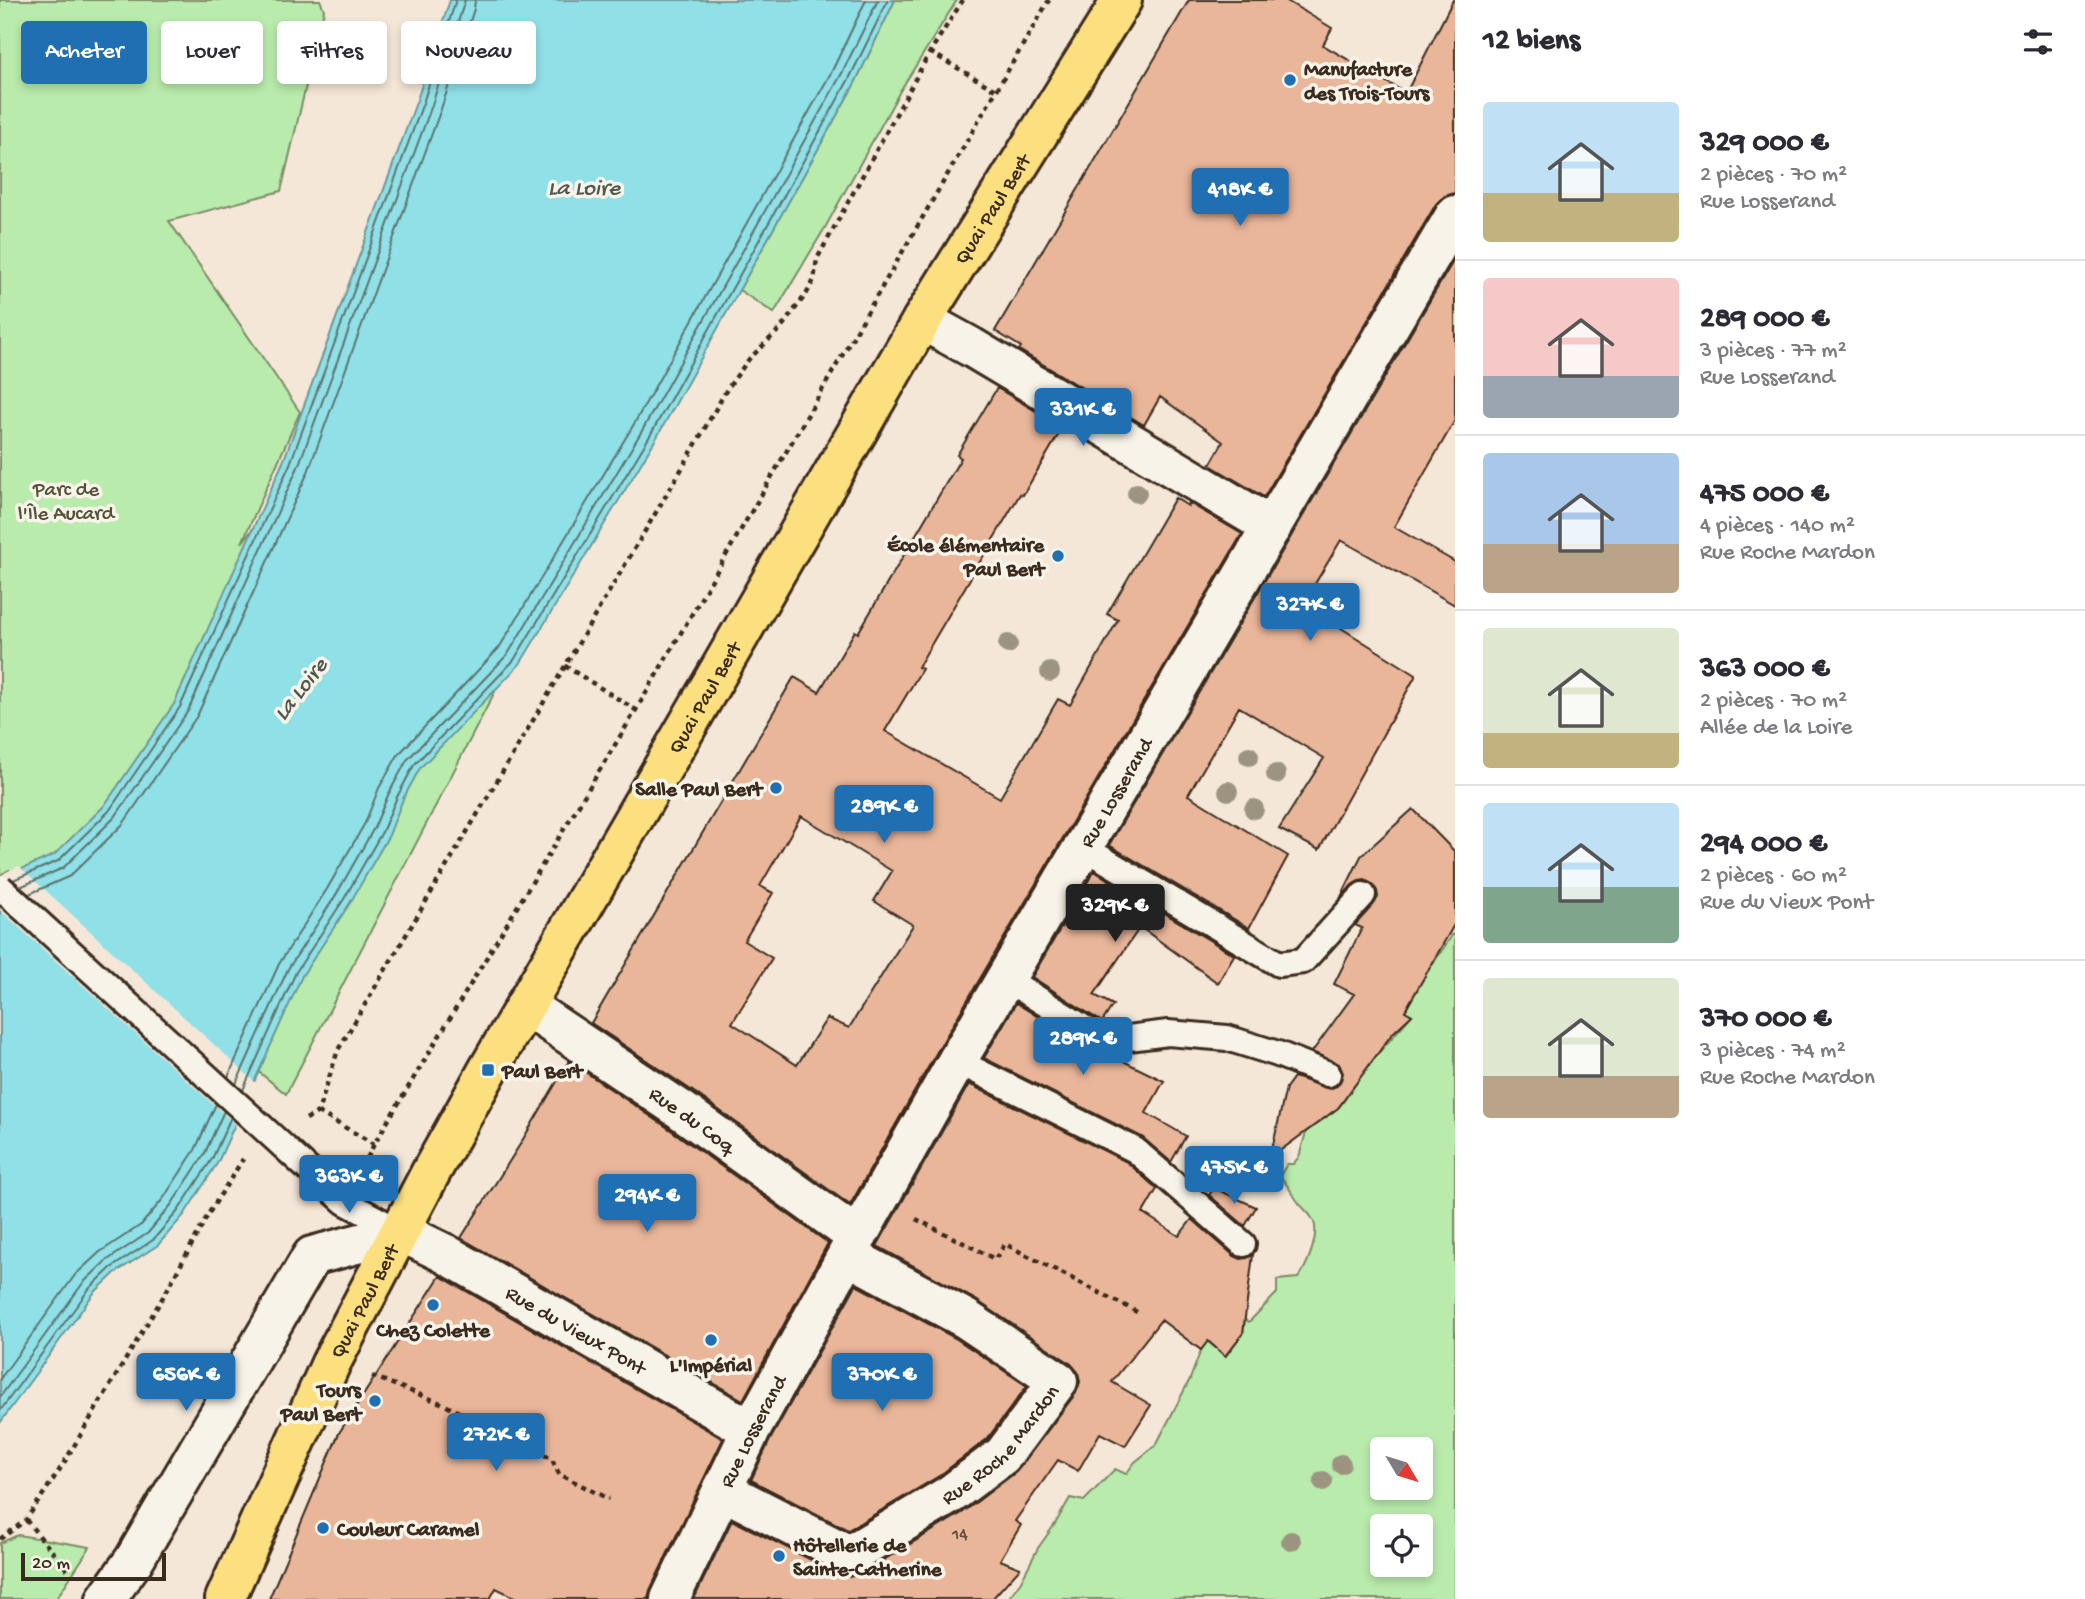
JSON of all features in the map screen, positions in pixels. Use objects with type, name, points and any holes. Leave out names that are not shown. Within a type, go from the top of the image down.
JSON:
[{"type":"main road","name":"Quai Paul Bert","points":[[225,1599],[331,1363],[431,1172],[922,320],[1122,0]]},
{"type":"street","name":"Rue Losserand","points":[[670,1599],[751,1430],[878,1200],[1455,215]]},
{"type":"street","points":[[922,320],[971,346],[1272,527]]},
{"type":"street","name":"Rue du Coq","points":[[526,1006],[681,1110],[852,1246]]},
{"type":"street","points":[[90,1589],[134,1560],[312,1256],[401,1232]]},
{"type":"street","name":"Rue du Vieux Pont","points":[[401,1232],[454,1259],[751,1430]]},
{"type":"street","name":"Rue Roche Mardon","points":[[722,1490],[849,1555],[951,1494],[1003,1455],[1058,1381],[852,1246]]},
{"type":"lane","points":[[1083,847],[1279,964],[1303,961],[1363,895]]},
{"type":"lane","points":[[0,887],[345,1202],[401,1232]]},
{"type":"lane","points":[[1006,979],[1105,1041],[1168,1033],[1227,1038],[1328,1074]]},
{"type":"lane","points":[[957,1061],[1135,1150],[1243,1244]]},
{"type":"path","points":[[297,1125],[318,1111],[338,1050],[727,389],[749,359],[780,329],[807,293],[814,279],[817,259],[930,52],[963,0]]},
{"type":"path","points":[[318,1111],[374,1144],[636,710],[1049,0]]},
{"type":"path","points":[[930,52],[997,91]]},
{"type":"path","points":[[565,666],[636,710]]},
{"type":"path","points":[[0,1539],[26,1520],[62,1466],[166,1292],[209,1213],[244,1158]]},
{"type":"path","points":[[878,1200],[995,1259],[1005,1244],[1139,1313]]},
{"type":"path","points":[[380,1378],[441,1403],[552,1459],[559,1474],[609,1499]]},
{"type":"path","points":[[26,1520],[90,1589]]},
{"type":"green space","name":"Parc de l'Île Aucard","points":[[0,0],[320,0],[324,10],[321,21],[277,21],[277,84],[306,84],[281,191],[169,221],[300,412],[242,543],[312,449],[854,0],[286,1094],[9,870],[0,875]]},
{"type":"green space","points":[[895,0],[957,0],[900,91],[826,226],[774,313],[739,290],[855,83]]},
{"type":"green space","points":[[1453,934],[1455,1599],[1008,1599],[1070,1498],[1084,1501],[1115,1469],[1126,1474],[1135,1462],[1156,1445],[1207,1341],[1226,1356],[1243,1333],[1245,1319],[1249,1322],[1277,1293],[1277,1280],[1298,1278],[1313,1246],[1315,1226],[1311,1216],[1280,1176],[1287,1164],[1293,1164],[1299,1157],[1306,1132],[1340,1106],[1375,1057],[1412,1015],[1405,1011]]},
{"type":"green space","points":[[18,1535],[90,1547],[56,1599],[0,1599],[0,1543]]},
{"type":"water","name":"La Loire","points":[[450,0],[895,0],[855,83],[657,437],[520,664],[420,768],[403,799],[389,835],[350,903],[302,976],[218,1162],[184,1215],[158,1245],[115,1273],[94,1293],[0,1423],[0,882],[8,875],[54,855],[104,806],[174,704],[283,462],[422,84],[536,84],[536,21],[443,21]]},
{"type":"pier","points":[[19,866],[257,1084],[238,1127],[0,910],[0,877]]},
{"type":"building","points":[[1189,0],[1285,0],[1332,28],[1323,45],[1406,93],[1455,0],[1455,193],[1445,196],[1436,204],[1264,497],[1210,465],[1223,442],[1160,397],[1144,425],[1019,350],[1021,347],[995,331]]},
{"type":"building","points":[[1455,258],[1455,420],[1394,527],[1455,562],[1455,605],[1341,540],[1303,604],[1416,675],[1319,850],[1279,829],[1324,758],[1239,707],[1188,795],[1288,856],[1249,928],[1109,845]]},
{"type":"building","points":[[997,388],[1063,427],[1023,495],[1020,494],[918,667],[922,669],[885,731],[1000,798],[1058,699],[1070,705],[1118,620],[1107,614],[1175,498],[1188,506],[1189,503],[1242,534],[938,1050],[850,1205],[694,1092],[591,1023],[794,677],[819,692],[855,631],[858,633],[961,458],[957,455]],"holes":[[[801,816],[892,871],[874,901],[913,925],[849,1028],[827,1018],[797,1065],[732,1023],[772,958],[744,941],[773,893],[760,886]]]},
{"type":"building","points":[[1413,809],[1455,852],[1455,923],[1405,1011],[1412,1015],[1392,1034],[1338,1108],[1270,1158],[1286,1088],[1294,1077],[1329,1089],[1337,1086],[1341,1080],[1343,1073],[1339,1064],[1312,1052],[1354,994],[1334,984],[1362,928],[1355,925],[1378,897],[1372,884],[1365,880],[1352,885],[1340,899],[1361,856]]},
{"type":"building","points":[[1094,871],[1234,955],[1218,983],[1140,927],[1094,995],[1113,1005],[1102,1022],[1032,977]]},
{"type":"building","points":[[1016,1003],[1097,1054],[1111,1055],[1164,1081],[1146,1113],[1186,1136],[1171,1162],[1142,1137],[984,1058]]},
{"type":"building","points":[[569,1061],[668,1128],[828,1243],[743,1400],[461,1238]]},
{"type":"building","points":[[969,1084],[1127,1162],[1157,1189],[1143,1213],[1179,1236],[1192,1219],[1234,1256],[1241,1259],[1253,1255],[1243,1333],[1225,1356],[1208,1341],[1201,1350],[1161,1320],[1112,1382],[1151,1405],[1125,1446],[1100,1433],[1078,1471],[1058,1460],[1015,1521],[1021,1525],[1000,1560],[1020,1568],[992,1599],[694,1599],[732,1520],[839,1574],[849,1577],[860,1574],[962,1513],[1016,1472],[1076,1393],[1080,1382],[1078,1372],[1070,1363],[976,1300],[877,1246]]},
{"type":"building","points":[[1214,1188],[1256,1207],[1245,1226],[1209,1195]]},
{"type":"building","points":[[440,1276],[723,1439],[648,1599],[519,1599],[496,1588],[490,1599],[269,1599],[339,1433]]},
{"type":"building","points":[[856,1285],[955,1338],[1027,1386],[987,1439],[939,1476],[848,1530],[751,1480],[770,1440]]},
{"type":"place","name":"Manufacture des Trois-Tours","points":[[1290,80]]},
{"type":"place","name":"École élémentaire Paul Bert","points":[[1058,556]]},
{"type":"place","name":"Salle Paul Bert","points":[[776,788]]},
{"type":"place","name":"Paul Bert","points":[[488,1070]]},
{"type":"place","name":"Chez Colette","points":[[433,1305]]},
{"type":"place","name":"L'Impérial","points":[[711,1340]]},
{"type":"place","name":"Tours Paul Bert","points":[[375,1401]]},
{"type":"place","name":"Couleur Caramel","points":[[323,1528]]},
{"type":"place","name":"Hôtellerie de Sainte-Catherine","points":[[779,1556]]}]
